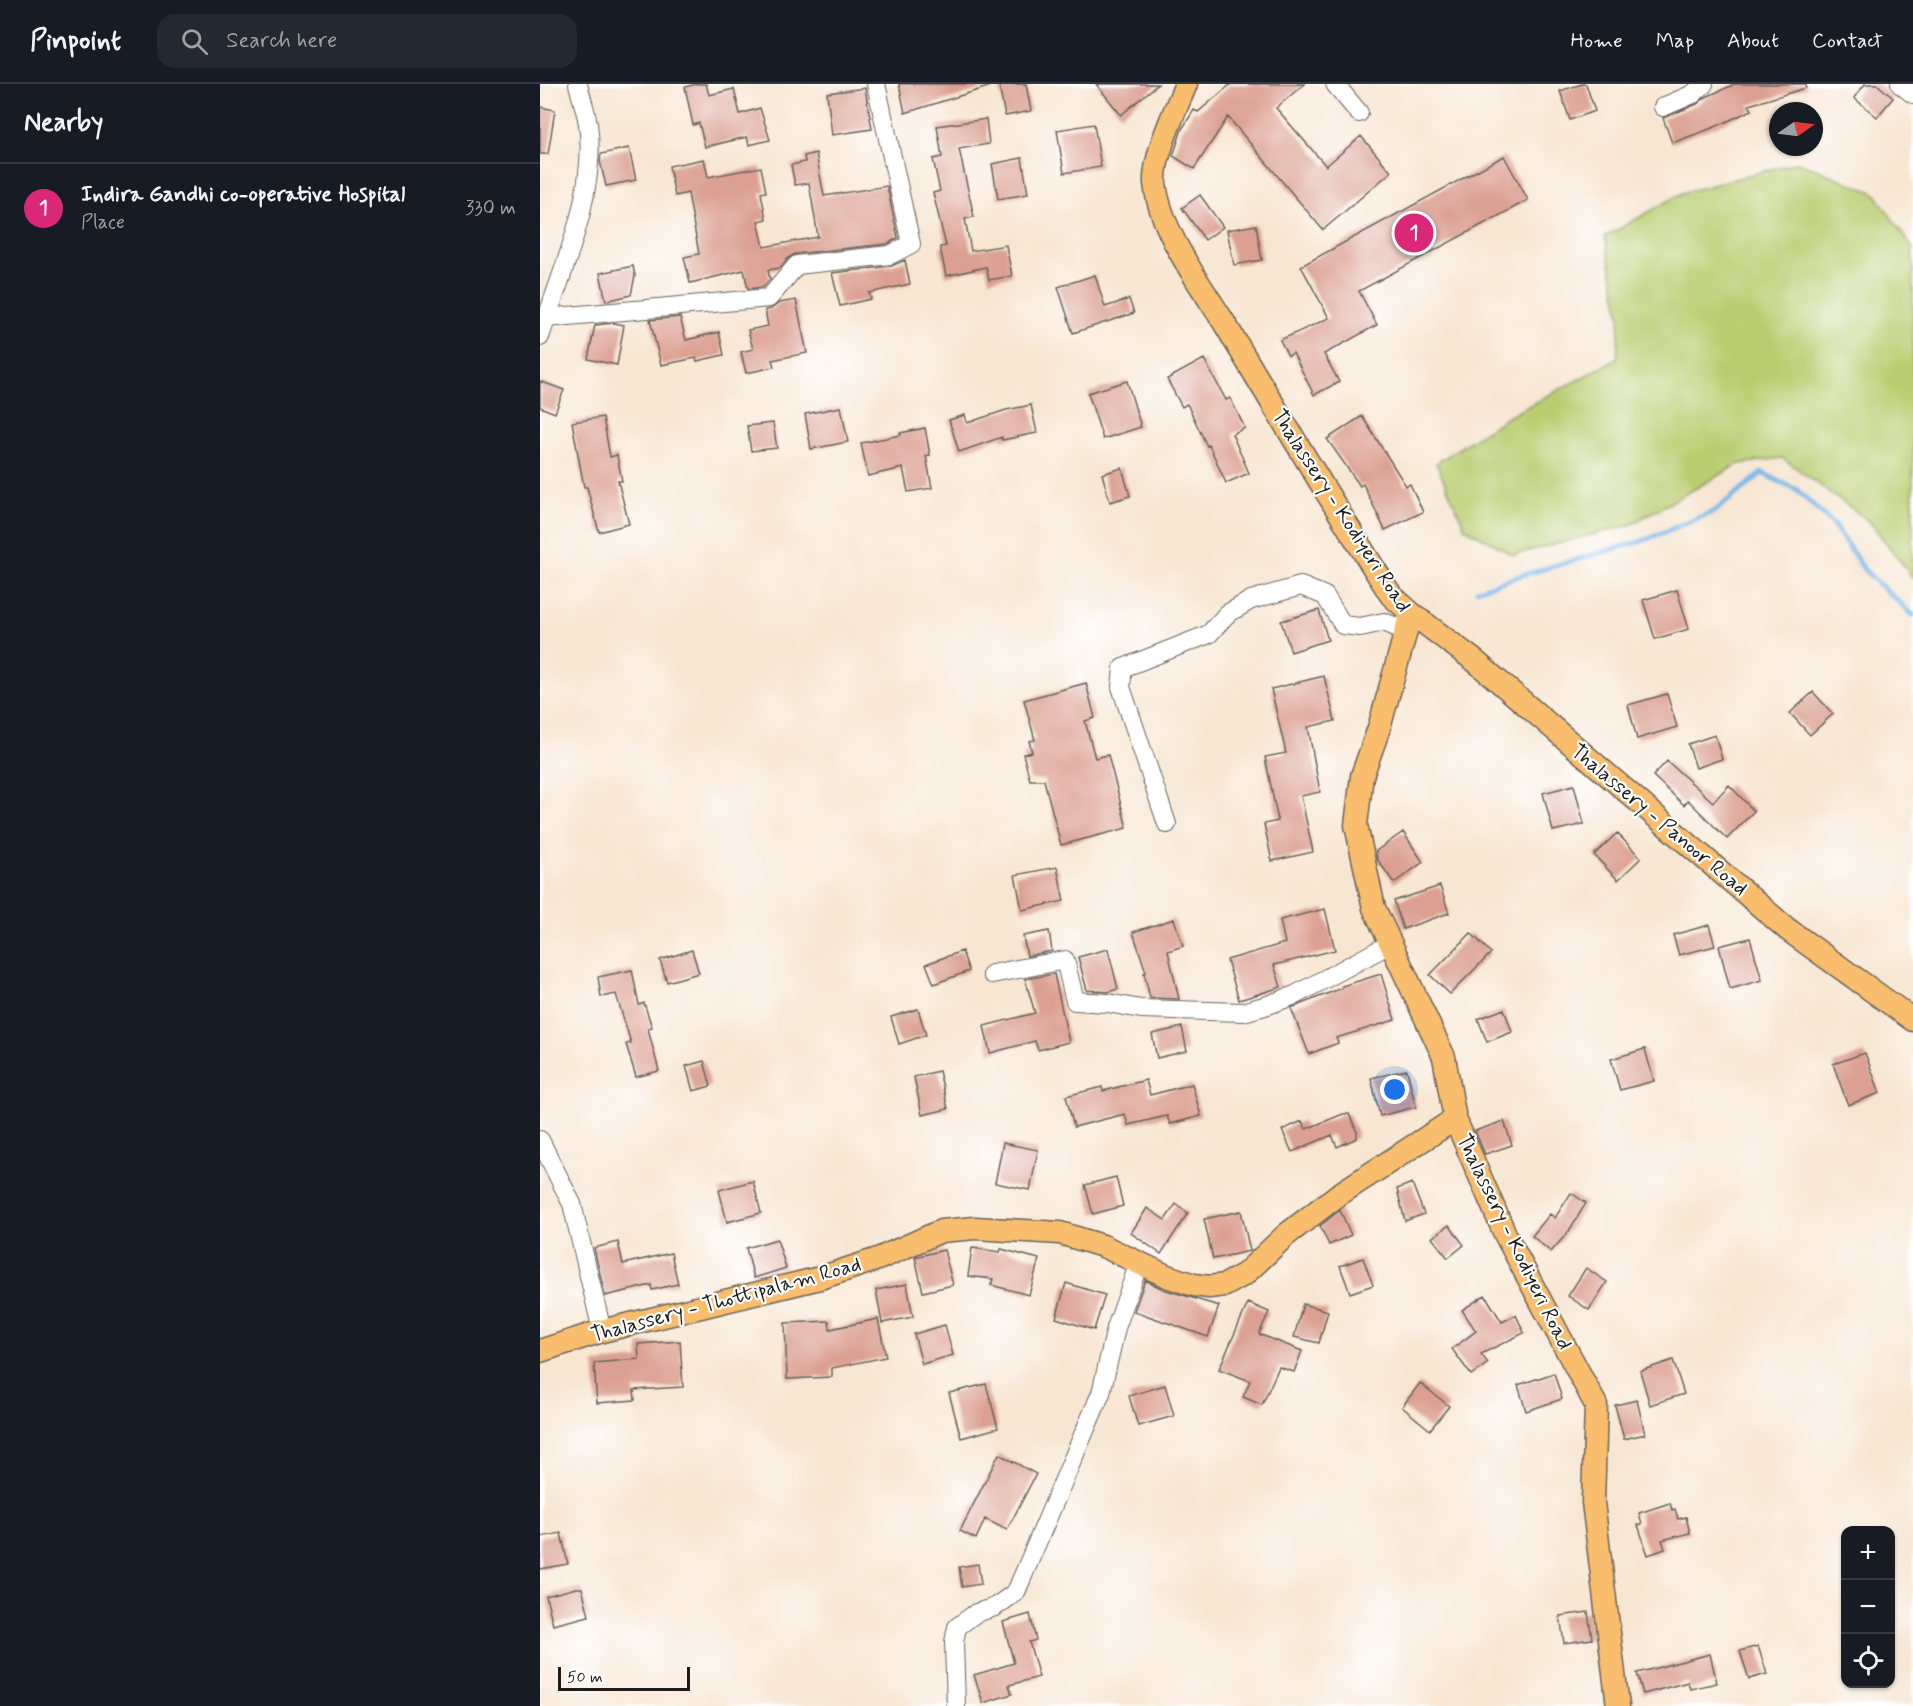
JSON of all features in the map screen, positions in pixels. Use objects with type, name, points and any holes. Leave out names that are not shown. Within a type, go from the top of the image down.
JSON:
[{"type":"main road","name":"Thalassery - Kodiyeri Road","points":[[1186,84],[1161,148],[1155,179],[1157,200],[1167,225],[1324,489],[1408,622],[1379,728],[1362,776],[1356,825],[1374,908],[1444,1057],[1455,1119],[1505,1234],[1596,1405],[1593,1502],[1618,1706]]},
{"type":"main road","name":"Thalassery - Panoor Road","points":[[1408,622],[1475,661],[1787,928],[1913,1020]]},
{"type":"main road","name":"Thalassery - Thottipalam Road","points":[[540,1351],[602,1332],[820,1278],[878,1259],[941,1231],[975,1227],[1060,1233],[1103,1246],[1167,1276],[1194,1285],[1209,1287],[1225,1285],[1245,1274],[1286,1234],[1338,1195],[1455,1119]]},
{"type":"street","points":[[540,337],[583,206],[589,168],[588,125],[578,84]]},
{"type":"street","points":[[546,318],[769,298],[797,265],[890,255],[911,244],[876,84]]},
{"type":"street","points":[[1335,84],[1359,113]]},
{"type":"street","points":[[1663,107],[1693,94],[1704,84]]},
{"type":"street","points":[[1900,84],[1913,94]]},
{"type":"street","points":[[1167,824],[1121,687],[1123,668],[1209,634],[1227,614],[1251,600],[1301,586],[1325,596],[1343,625],[1360,627],[1384,622],[1408,622]]},
{"type":"street","points":[[992,974],[1065,960],[1075,1001],[1108,1003],[1141,1009],[1243,1012],[1295,995],[1390,944]]},
{"type":"street","points":[[540,1140],[572,1204],[602,1332]]},
{"type":"street","points":[[956,1706],[954,1642],[957,1627],[976,1612],[995,1607],[1017,1592],[1101,1393],[1116,1328],[1138,1263]]},
{"type":"green space","points":[[1798,162],[1875,193],[1913,249],[1913,578],[1870,522],[1782,458],[1739,464],[1630,525],[1513,555],[1465,528],[1436,463],[1506,418],[1617,359],[1620,317],[1605,237],[1682,193]]},
{"type":"building","points":[[706,84],[709,95],[734,89],[740,114],[760,108],[770,140],[749,145],[747,137],[705,147],[699,123],[693,125],[685,87]]},
{"type":"building","points":[[899,84],[987,84],[988,87],[905,113]]},
{"type":"building","points":[[1026,84],[1031,111],[1005,116],[999,86]]},
{"type":"building","points":[[1096,84],[1158,84],[1121,115]]},
{"type":"building","points":[[1231,84],[1304,84],[1276,108],[1326,166],[1361,136],[1391,172],[1323,230],[1228,117],[1194,169],[1173,156],[1182,129],[1194,110],[1198,112]]},
{"type":"building","points":[[1586,84],[1595,111],[1570,120],[1560,91]]},
{"type":"building","points":[[1735,84],[1806,84],[1806,88],[1749,105],[1752,110],[1672,143],[1663,118],[1697,104],[1706,97]]},
{"type":"building","points":[[1865,84],[1877,84],[1893,98],[1877,117],[1854,98]]},
{"type":"building","points":[[865,88],[872,129],[832,135],[827,93]]},
{"type":"building","points":[[540,107],[555,110],[548,154],[540,154]]},
{"type":"building","points":[[986,119],[989,144],[959,149],[974,217],[965,219],[971,251],[1006,245],[1012,276],[989,280],[986,267],[946,276],[940,247],[946,246],[933,193],[940,191],[933,159],[942,157],[937,126]]},
{"type":"building","points":[[1094,124],[1101,167],[1064,173],[1057,130]]},
{"type":"building","points":[[629,148],[636,180],[606,186],[600,161],[601,154]]},
{"type":"building","points":[[816,153],[824,196],[887,186],[898,238],[887,244],[795,254],[788,258],[780,268],[768,270],[770,279],[763,287],[748,289],[744,270],[690,283],[684,257],[699,254],[688,193],[675,196],[669,166],[704,159],[708,177],[761,167],[766,192],[761,193],[766,219],[758,221],[764,247],[818,237],[809,183],[795,185],[791,165],[805,162],[804,156]]},
{"type":"building","points":[[1504,156],[1528,200],[1359,291],[1377,325],[1324,354],[1339,382],[1314,395],[1293,353],[1288,356],[1280,340],[1329,318],[1301,266]]},
{"type":"building","points":[[1022,158],[1028,194],[998,199],[992,164]]},
{"type":"building","points":[[1200,195],[1223,227],[1205,240],[1182,208]]},
{"type":"building","points":[[1256,225],[1262,260],[1234,265],[1227,230]]},
{"type":"building","points":[[905,260],[910,284],[869,293],[871,299],[840,306],[832,273],[891,266]]},
{"type":"building","points":[[633,266],[635,276],[631,295],[606,301],[600,273]]},
{"type":"building","points":[[1095,275],[1105,307],[1129,299],[1134,313],[1073,333],[1058,287]]},
{"type":"building","points":[[796,300],[807,353],[772,360],[774,367],[746,373],[741,352],[753,349],[748,330],[768,326],[765,310],[779,303]]},
{"type":"building","points":[[680,317],[686,340],[719,332],[724,355],[661,365],[650,320]]},
{"type":"building","points":[[614,323],[624,325],[617,365],[588,359],[595,325]]},
{"type":"building","points":[[1204,359],[1226,400],[1230,398],[1245,428],[1232,434],[1249,473],[1226,483],[1187,404],[1182,407],[1167,379]]},
{"type":"building","points":[[540,381],[564,390],[555,413],[540,407]]},
{"type":"building","points":[[1127,381],[1141,427],[1103,439],[1088,393]]},
{"type":"building","points":[[1031,405],[1037,433],[1002,440],[1002,437],[959,452],[949,420],[965,415],[967,423],[1006,410]]},
{"type":"building","points":[[841,407],[848,442],[811,449],[805,414]]},
{"type":"building","points":[[1362,416],[1406,486],[1410,484],[1423,512],[1385,530],[1363,484],[1360,486],[1327,439]]},
{"type":"building","points":[[603,417],[610,457],[617,455],[622,481],[618,481],[629,524],[599,532],[587,487],[584,487],[572,422]]},
{"type":"building","points":[[773,423],[777,448],[751,451],[747,426]]},
{"type":"building","points":[[925,428],[930,455],[926,456],[932,488],[908,492],[903,468],[868,476],[861,443]]},
{"type":"building","points":[[1122,468],[1130,496],[1110,502],[1102,474]]},
{"type":"building","points":[[1677,590],[1689,629],[1655,639],[1643,600]]},
{"type":"building","points":[[1319,610],[1328,640],[1291,652],[1281,621]]},
{"type":"building","points":[[1324,676],[1335,721],[1308,727],[1320,792],[1301,796],[1313,852],[1272,861],[1264,824],[1278,821],[1265,757],[1286,753],[1271,689]]},
{"type":"building","points":[[1086,683],[1095,718],[1085,721],[1095,758],[1108,755],[1127,828],[1061,845],[1044,780],[1030,780],[1023,754],[1032,752],[1029,741],[1035,740],[1024,700]]},
{"type":"building","points":[[1813,692],[1833,714],[1810,735],[1790,713]]},
{"type":"building","points":[[1667,694],[1677,727],[1637,739],[1628,705]]},
{"type":"building","points":[[1715,735],[1722,759],[1696,768],[1688,744]]},
{"type":"building","points":[[1667,761],[1713,802],[1729,785],[1754,811],[1727,839],[1688,800],[1684,805],[1653,776]]},
{"type":"building","points":[[1574,785],[1584,824],[1553,831],[1543,793]]},
{"type":"building","points":[[1403,832],[1423,862],[1394,883],[1377,859],[1376,851]]},
{"type":"building","points":[[1617,833],[1641,858],[1618,880],[1594,855]]},
{"type":"building","points":[[1057,867],[1064,901],[1022,910],[1015,875]]},
{"type":"building","points":[[1440,886],[1449,913],[1403,929],[1394,901]]},
{"type":"building","points":[[1325,909],[1335,950],[1274,965],[1281,987],[1239,1000],[1227,960],[1285,943],[1280,920]]},
{"type":"building","points":[[1174,919],[1183,946],[1168,951],[1179,999],[1150,998],[1144,973],[1146,972],[1133,932]]},
{"type":"building","points":[[1709,925],[1715,946],[1679,955],[1673,935]]},
{"type":"building","points":[[1049,931],[1052,951],[1027,956],[1023,936]]},
{"type":"building","points":[[1471,933],[1491,953],[1450,994],[1430,975]]},
{"type":"building","points":[[1750,938],[1762,980],[1730,989],[1719,946]]},
{"type":"building","points":[[1108,949],[1118,989],[1108,992],[1087,990],[1078,957]]},
{"type":"building","points":[[692,950],[699,973],[667,982],[660,960]]},
{"type":"building","points":[[962,951],[969,971],[934,984],[926,964]]},
{"type":"building","points":[[632,970],[639,1005],[644,1003],[652,1027],[648,1029],[659,1071],[636,1077],[626,1044],[631,1043],[616,994],[601,997],[598,977]]},
{"type":"building","points":[[1054,974],[1069,1042],[1038,1050],[1035,1041],[990,1053],[984,1026],[1035,1013],[1025,979]]},
{"type":"building","points":[[1381,974],[1395,1020],[1336,1038],[1338,1043],[1309,1054],[1291,1008],[1342,988],[1342,986]]},
{"type":"building","points":[[918,1009],[926,1035],[899,1044],[891,1017]]},
{"type":"building","points":[[1504,1009],[1512,1032],[1487,1042],[1478,1019]]},
{"type":"building","points":[[1182,1027],[1187,1051],[1157,1058],[1152,1034]]},
{"type":"building","points":[[1645,1049],[1654,1081],[1620,1090],[1611,1059]]},
{"type":"building","points":[[1865,1053],[1880,1093],[1848,1105],[1833,1064]]},
{"type":"building","points":[[704,1061],[711,1086],[693,1091],[686,1066]]},
{"type":"building","points":[[1407,1070],[1416,1107],[1380,1116],[1371,1078]]},
{"type":"building","points":[[939,1071],[948,1109],[922,1115],[914,1077]]},
{"type":"building","points":[[1146,1080],[1150,1095],[1192,1084],[1201,1116],[1170,1124],[1167,1116],[1128,1125],[1125,1114],[1074,1127],[1066,1096],[1102,1087],[1103,1091]]},
{"type":"building","points":[[1343,1114],[1349,1114],[1357,1132],[1357,1138],[1337,1147],[1332,1135],[1292,1152],[1282,1130],[1302,1121],[1306,1129]]},
{"type":"building","points":[[1504,1121],[1512,1145],[1485,1154],[1475,1131]]},
{"type":"building","points":[[1003,1143],[1038,1150],[1030,1190],[995,1183]]},
{"type":"building","points":[[1116,1177],[1123,1206],[1093,1214],[1085,1185]]},
{"type":"building","points":[[753,1181],[761,1213],[727,1222],[719,1190]]},
{"type":"building","points":[[1412,1183],[1424,1214],[1405,1221],[1397,1189]]},
{"type":"building","points":[[1571,1193],[1586,1203],[1569,1231],[1551,1252],[1532,1236],[1550,1214],[1555,1218]]},
{"type":"building","points":[[1176,1204],[1188,1213],[1161,1254],[1131,1233],[1147,1208],[1165,1220]]},
{"type":"building","points":[[1340,1210],[1351,1235],[1329,1245],[1320,1226]]},
{"type":"building","points":[[1241,1211],[1250,1251],[1213,1259],[1204,1219]]},
{"type":"building","points":[[1449,1225],[1464,1245],[1448,1258],[1432,1238]]},
{"type":"building","points":[[777,1239],[786,1268],[754,1278],[746,1248]]},
{"type":"building","points":[[618,1242],[623,1264],[671,1253],[678,1284],[652,1290],[651,1285],[605,1296],[594,1248]]},
{"type":"building","points":[[972,1248],[1000,1252],[1001,1249],[1039,1259],[1029,1295],[991,1285],[993,1279],[968,1276]]},
{"type":"building","points":[[944,1250],[953,1285],[923,1292],[915,1257]]},
{"type":"building","points":[[1363,1258],[1373,1285],[1350,1293],[1340,1266]]},
{"type":"building","points":[[1586,1268],[1607,1282],[1589,1310],[1568,1296]]},
{"type":"building","points":[[1145,1280],[1163,1289],[1219,1306],[1208,1337],[1134,1311]]},
{"type":"building","points":[[1066,1283],[1105,1295],[1094,1330],[1056,1318]]},
{"type":"building","points":[[907,1284],[913,1317],[882,1323],[876,1290]]},
{"type":"building","points":[[1485,1295],[1502,1322],[1516,1315],[1524,1333],[1481,1354],[1488,1363],[1471,1375],[1452,1349],[1476,1331],[1462,1310]]},
{"type":"building","points":[[1248,1303],[1269,1312],[1259,1334],[1302,1351],[1294,1372],[1279,1367],[1262,1405],[1243,1397],[1250,1381],[1219,1369]]},
{"type":"building","points":[[1303,1304],[1328,1311],[1319,1343],[1294,1337]]},
{"type":"building","points":[[878,1319],[886,1357],[832,1368],[832,1377],[787,1379],[785,1323],[829,1321],[830,1329]]},
{"type":"building","points":[[945,1325],[953,1355],[922,1364],[914,1334]]},
{"type":"building","points":[[680,1341],[683,1387],[634,1390],[635,1400],[597,1403],[594,1363],[639,1359],[638,1344]]},
{"type":"building","points":[[1673,1360],[1684,1394],[1650,1405],[1640,1371]]},
{"type":"building","points":[[1554,1373],[1562,1399],[1526,1411],[1518,1385]]},
{"type":"building","points":[[1420,1383],[1449,1406],[1430,1430],[1402,1407]]},
{"type":"building","points":[[986,1384],[998,1428],[961,1438],[949,1393]]},
{"type":"building","points":[[1165,1385],[1174,1416],[1138,1426],[1129,1396]]},
{"type":"building","points":[[1637,1400],[1645,1434],[1624,1439],[1615,1405]]},
{"type":"building","points":[[999,1454],[1036,1474],[1007,1530],[985,1519],[976,1539],[960,1531]]},
{"type":"building","points":[[1670,1503],[1678,1519],[1686,1517],[1690,1533],[1662,1540],[1665,1549],[1648,1555],[1638,1525],[1642,1524],[1639,1513]]},
{"type":"building","points":[[561,1533],[568,1564],[540,1569],[540,1537]]},
{"type":"building","points":[[978,1564],[981,1584],[962,1587],[959,1567]]},
{"type":"building","points":[[582,1588],[589,1616],[553,1625],[546,1596]]},
{"type":"building","points":[[1588,1612],[1592,1639],[1564,1643],[1560,1616]]},
{"type":"building","points":[[1030,1614],[1036,1640],[1029,1642],[1039,1677],[1009,1685],[1012,1694],[983,1703],[974,1675],[1014,1663],[1003,1622]]},
{"type":"building","points":[[1758,1646],[1767,1674],[1749,1679],[1740,1651]]},
{"type":"building","points":[[1710,1654],[1717,1683],[1690,1689],[1688,1682],[1643,1694],[1637,1673]]},
{"type":"waterway","points":[[1477,590],[1642,541],[1715,511],[1762,473],[1797,490],[1834,525],[1865,571],[1913,615]]},
{"type":"place","name":"Indira Gandhi co-operative Hospital","points":[[1414,233]]}]
